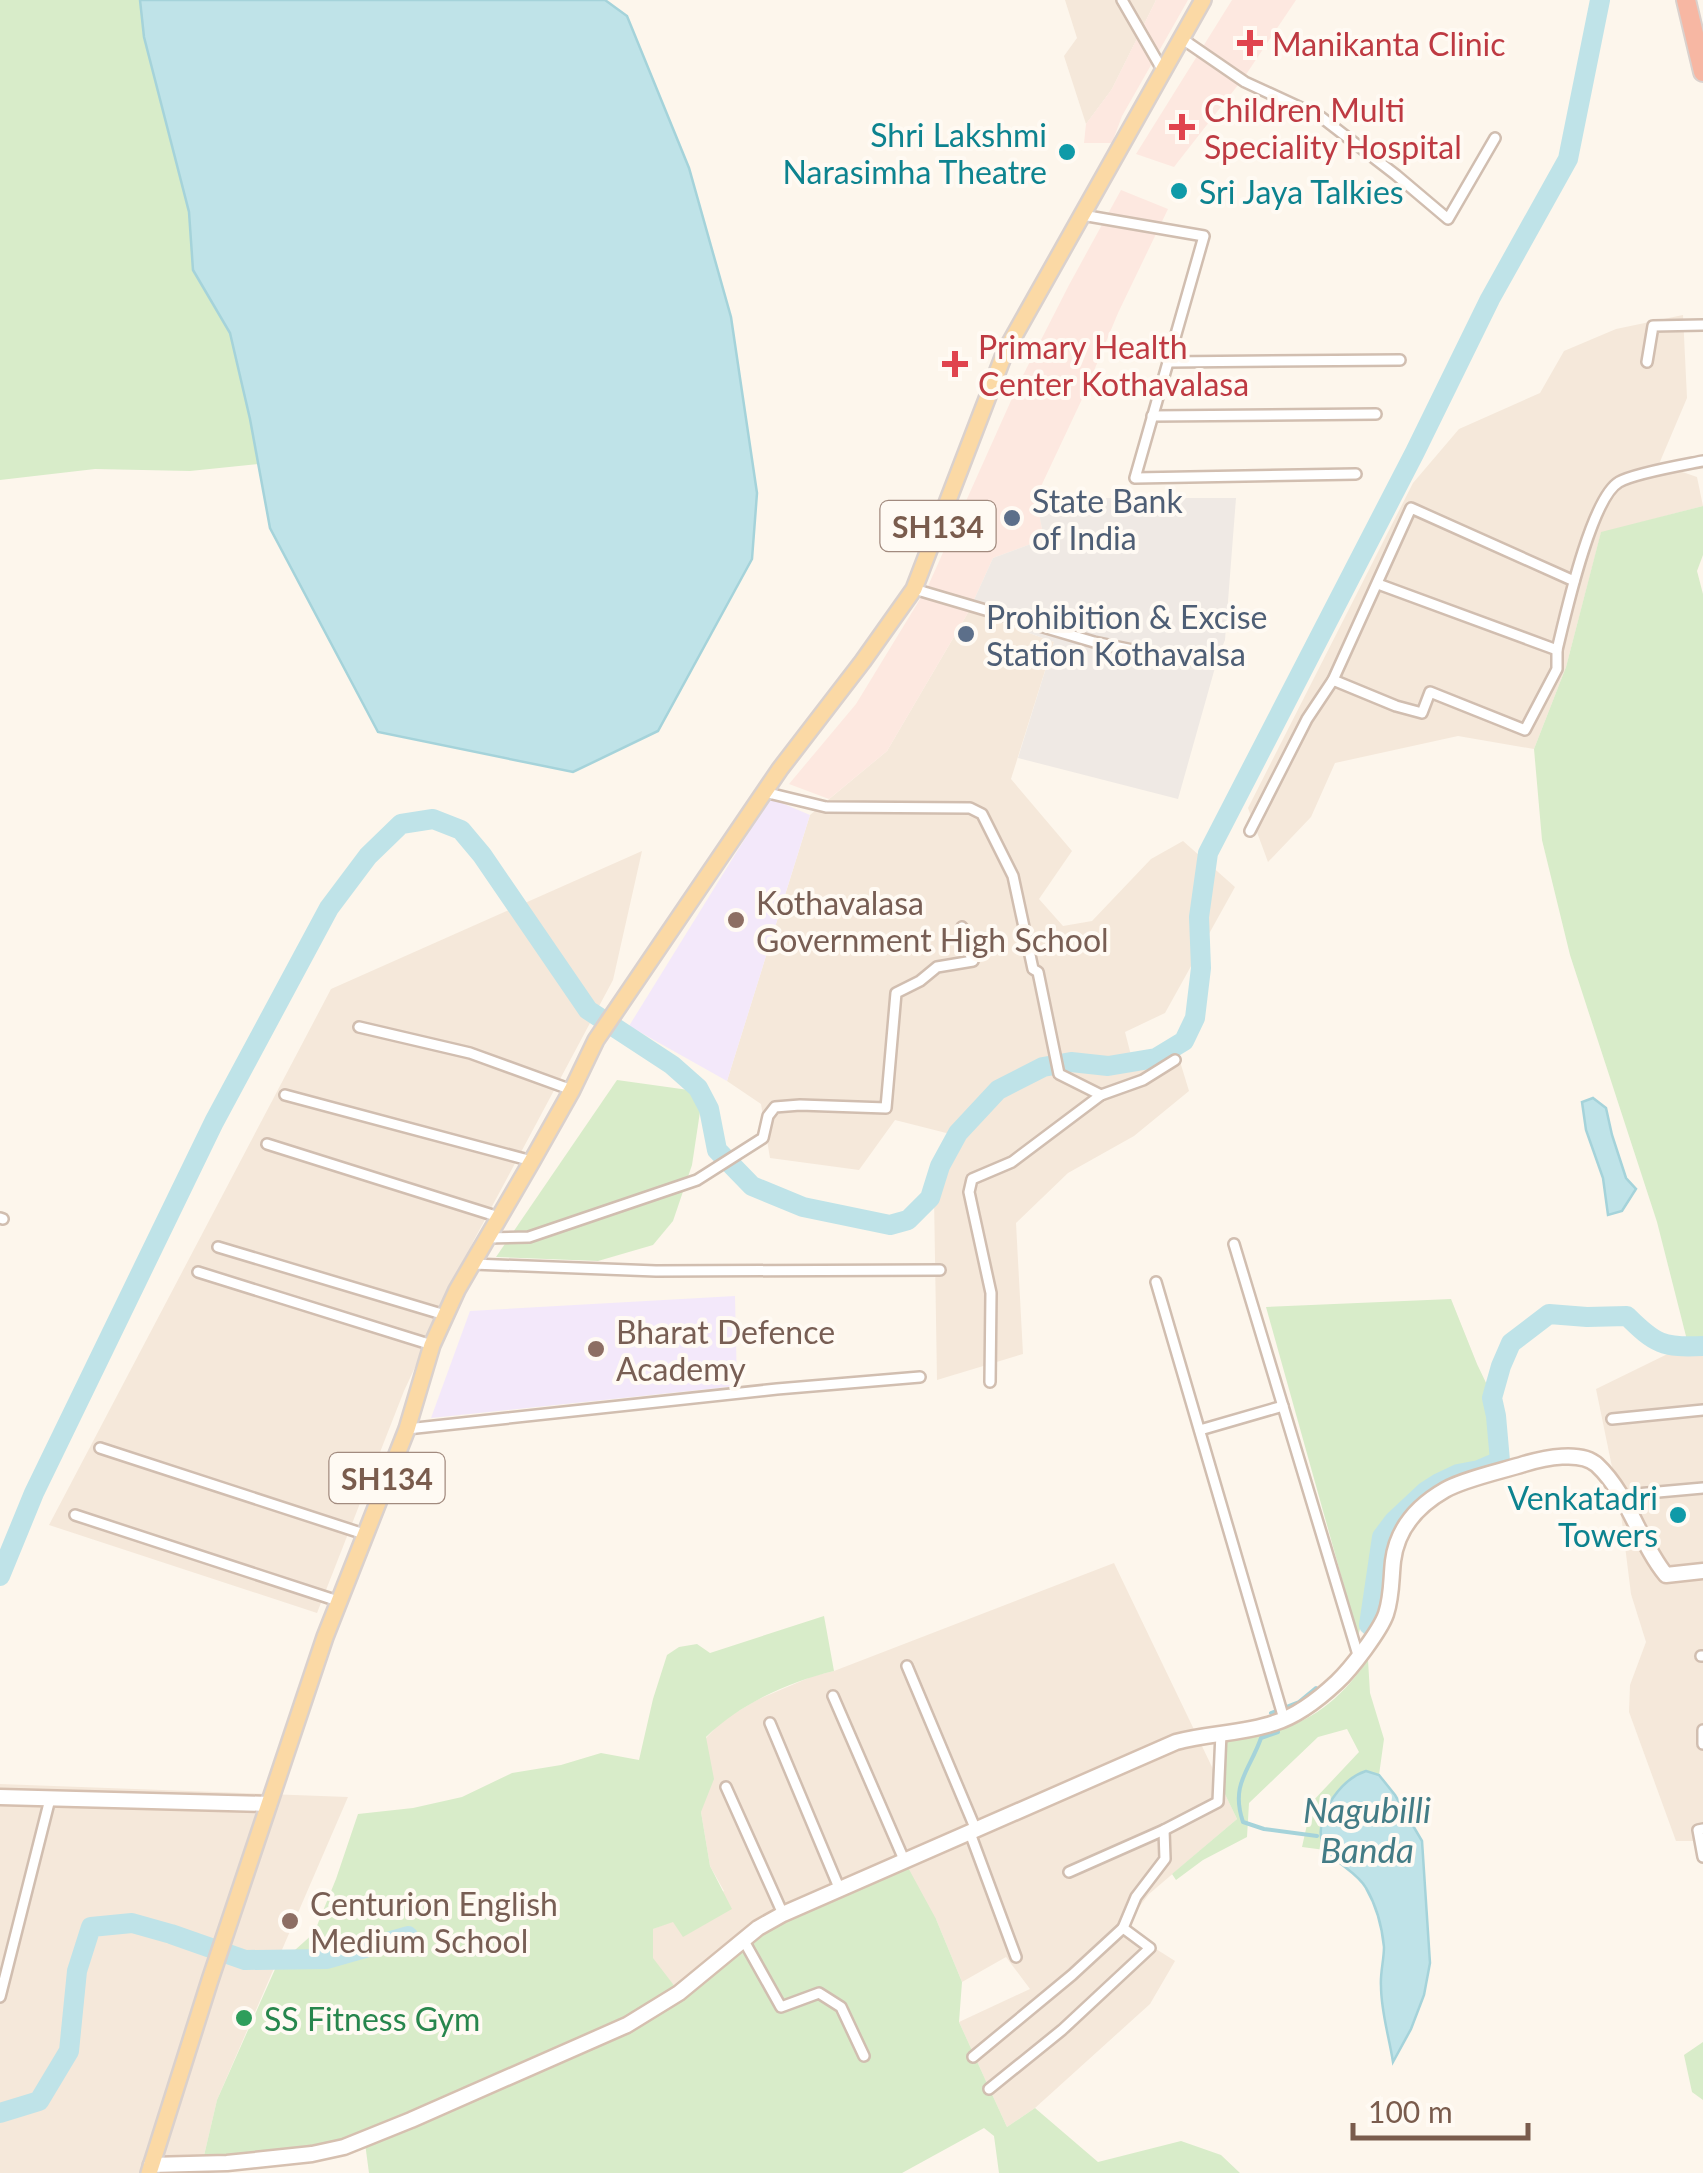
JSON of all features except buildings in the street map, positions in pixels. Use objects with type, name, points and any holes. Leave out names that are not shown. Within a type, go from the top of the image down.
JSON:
[{"type":"highway","points":[[1686,0],[1703,72]]},
{"type":"main road","name":"SH134","points":[[150,2169],[338,1601],[407,1428],[432,1345],[457,1290],[612,1015],[764,792],[914,589],[1006,352],[1202,0]]},
{"type":"street","points":[[1122,0],[1162,71]]},
{"type":"street","points":[[1181,38],[1245,82],[1322,117],[1448,219],[1495,138]]},
{"type":"street","points":[[1082,215],[1204,236],[1135,478],[1356,474]]},
{"type":"street","points":[[1647,362],[1653,326],[1703,325]]},
{"type":"street","points":[[1168,362],[1400,360]]},
{"type":"street","points":[[1152,416],[1376,414]]},
{"type":"street","points":[[1333,680],[1422,713],[1430,692],[1525,730],[1557,669],[1557,650],[1574,581],[1606,494],[1619,482],[1703,461]]},
{"type":"street","points":[[1250,831],[1308,719],[1333,680],[1411,508],[1574,581]]},
{"type":"street","points":[[1378,584],[1557,650]]},
{"type":"street","points":[[914,589],[1094,642],[1186,661]]},
{"type":"street","points":[[764,792],[826,807],[970,808],[982,814],[1012,876],[1033,969],[1038,972],[1059,1074],[1101,1095]]},
{"type":"street","points":[[487,1238],[528,1237],[697,1180],[763,1138],[768,1116],[775,1107],[886,1108],[896,993],[937,967],[974,961],[962,927]]},
{"type":"street","points":[[359,1027],[470,1053],[572,1090]]},
{"type":"street","points":[[990,1382],[991,1294],[969,1192],[972,1179],[1012,1162],[1101,1095],[1144,1080],[1175,1060]]},
{"type":"street","points":[[285,1096],[532,1162]]},
{"type":"street","points":[[267,1144],[499,1217]]},
{"type":"street","points":[[1234,1244],[1358,1655]]},
{"type":"street","points":[[218,1247],[445,1315]]},
{"type":"street","points":[[474,1264],[656,1271],[940,1270]]},
{"type":"street","points":[[198,1272],[432,1345]]},
{"type":"street","points":[[1156,1282],[1284,1717]]},
{"type":"street","points":[[407,1428],[776,1388],[920,1378]]},
{"type":"street","points":[[1200,1430],[1282,1406]]},
{"type":"street","points":[[1612,1419],[1703,1410]]},
{"type":"street","points":[[100,1448],[364,1534]]},
{"type":"street","points":[[150,2169],[312,2154],[344,2147],[627,2025],[680,1993],[758,1928],[783,1914],[1176,1742],[1258,1727],[1284,1717],[1316,1699],[1340,1679],[1384,1619],[1398,1538],[1420,1508],[1447,1488],[1536,1461],[1576,1456],[1594,1462],[1613,1484],[1666,1575],[1703,1571]]},
{"type":"street","points":[[1636,1494],[1703,1488]]},
{"type":"street","points":[[74,1514],[338,1601]]},
{"type":"street","points":[[907,1666],[973,1831],[1016,1957]]},
{"type":"street","points":[[834,1696],[905,1862]]},
{"type":"street","points":[[770,1723],[840,1890]]},
{"type":"street","points":[[1703,1730],[1703,1744]]},
{"type":"street","points":[[1069,1872],[1218,1802],[1221,1732]]},
{"type":"street","points":[[726,1787],[783,1914]]},
{"type":"street","points":[[0,1797],[269,1804]]},
{"type":"street","points":[[0,1998],[50,1799]]},
{"type":"street","points":[[1703,1829],[1698,1830],[1703,1857]]},
{"type":"street","points":[[973,2057],[1122,1928],[1136,1896],[1165,1859],[1164,1830]]},
{"type":"street","points":[[989,2088],[1062,2030],[1150,1948],[1122,1928]]},
{"type":"street","points":[[744,1941],[781,2007],[819,1993],[841,2007],[864,2056]]},
{"type":"shaded area","points":[[1065,0],[1156,0],[1112,89],[1086,124],[1064,56],[1077,38]]},
{"type":"shaded area","points":[[1156,0],[1188,0],[1122,116],[1112,143],[1084,143],[1086,124],[1112,89]]},
{"type":"shaded area","points":[[1232,0],[1296,0],[1245,76],[1174,167],[1136,154]]},
{"type":"shaded area","points":[[1121,190],[1168,209],[1036,497],[1044,539],[993,558],[969,611],[887,751],[829,799],[789,784],[856,704],[928,586],[1018,385]]},
{"type":"shaded area","points":[[1683,315],[1687,398],[1659,464],[1697,477],[1703,506],[1601,533],[1566,667],[1534,749],[1458,736],[1335,763],[1311,817],[1268,862],[1248,808],[1413,483],[1459,429],[1540,393],[1564,351],[1616,329]]},
{"type":"shaded area","points":[[1036,498],[1236,498],[1225,640],[1178,799],[1018,758],[1054,642],[969,611],[993,558],[1044,539]]},
{"type":"shaded area","points":[[969,611],[1054,642],[1011,779],[1072,851],[1039,899],[1063,926],[1092,921],[1151,859],[1183,841],[1235,887],[1165,1013],[1125,1032],[1133,1063],[1178,1055],[1189,1091],[1134,1136],[1068,1173],[1016,1223],[1023,1354],[937,1380],[934,1197],[966,1138],[895,1120],[859,1170],[770,1158],[761,1104],[727,1081],[810,815],[887,751]]},
{"type":"shaded area","name":"Kothavalasa Government High School","points":[[770,798],[810,815],[727,1081],[629,1026]]},
{"type":"shaded area","points":[[642,851],[613,980],[474,1240],[404,1391],[317,1613],[49,1525],[331,989]]},
{"type":"shaded area","name":"Bharat Defence Academy","points":[[735,1296],[737,1386],[431,1418],[470,1311]]},
{"type":"shaded area","points":[[1688,1344],[1703,1345],[1703,1841],[1676,1841],[1629,1712],[1630,1685],[1646,1642],[1631,1594],[1620,1506],[1596,1389]]},
{"type":"shaded area","points":[[1114,1563],[1237,1819],[1149,1894],[1123,1928],[1175,1961],[1150,2004],[1035,2108],[1007,2127],[959,2022],[1030,1989],[1006,1957],[962,1982],[936,1919],[674,1990],[652,1957],[653,1929],[724,1891],[710,1866],[701,1812],[706,1738],[723,1720],[757,1700],[813,1676]]},
{"type":"shaded area","points":[[0,1784],[348,1797],[217,2100],[203,2160],[207,2173],[0,2173]]},
{"type":"green space","points":[[0,0],[152,0],[258,464],[190,471],[95,469],[0,480]]},
{"type":"green space","points":[[1703,506],[1703,555],[1697,571],[1703,594],[1703,1337],[1688,1344],[1657,1222],[1570,955],[1542,840],[1534,749],[1566,667],[1601,532]]},
{"type":"green space","points":[[617,1080],[703,1092],[692,1165],[673,1221],[653,1245],[598,1261],[496,1257]]},
{"type":"green space","points":[[1451,1299],[1500,1412],[1508,1462],[1454,1472],[1393,1515],[1376,1539],[1371,1591],[1358,1636],[1266,1307]]},
{"type":"green space","points":[[824,1616],[834,1671],[766,1696],[734,1714],[706,1737],[714,1779],[701,1812],[710,1866],[732,1909],[683,1937],[673,1922],[653,1929],[653,1958],[679,1992],[758,1928],[905,1862],[936,1919],[962,1982],[959,2022],[1007,2127],[1035,2108],[1098,2162],[1181,2141],[1221,2155],[1240,2173],[999,2173],[994,2136],[984,2128],[902,2173],[369,2173],[365,2143],[203,2160],[217,2100],[276,1967],[314,1933],[358,1814],[462,1797],[512,1773],[601,1753],[639,1760],[667,1655],[679,1647],[697,1644],[710,1653]]},
{"type":"green space","points":[[1368,1660],[1370,1693],[1384,1739],[1379,1775],[1366,1771],[1320,1834],[1325,1850],[1302,1847],[1312,1802],[1359,1752],[1347,1729],[1318,1737],[1249,1803],[1247,1837],[1203,1860],[1176,1880],[1172,1874],[1237,1819],[1222,1788],[1226,1739],[1271,1732],[1308,1718],[1339,1695]]},
{"type":"green space","points":[[1703,2042],[1703,2100],[1692,2092],[1684,2055]]},
{"type":"water","points":[[140,0],[605,0],[627,16],[689,168],[731,317],[757,493],[752,559],[658,731],[573,772],[378,732],[270,528],[230,333],[193,270],[189,212],[144,37]]},
{"type":"water","points":[[1593,1098],[1606,1108],[1626,1178],[1636,1189],[1622,1211],[1608,1215],[1603,1178],[1586,1130],[1582,1102]]},
{"type":"water","name":"Nagubilli Banda","points":[[1366,1771],[1379,1775],[1395,1795],[1422,1841],[1430,1963],[1424,1995],[1393,2062],[1382,2005],[1384,1947],[1378,1916],[1361,1881],[1328,1852],[1321,1837],[1323,1817],[1333,1797],[1348,1781]]},
{"type":"waterway","points":[[0,1576],[34,1493],[214,1122],[329,908],[368,856],[401,824],[433,819],[461,830],[588,1010],[672,1065],[698,1088],[709,1109],[717,1150],[752,1186],[803,1207],[890,1225],[908,1220],[930,1198],[940,1166],[958,1133],[998,1090],[1043,1067],[1071,1062],[1108,1066],[1156,1058],[1184,1041],[1195,1018],[1201,968],[1199,917],[1208,853],[1490,299],[1568,159],[1600,0]]},
{"type":"waterway","points":[[1369,1625],[1382,1537],[1394,1521],[1439,1483],[1500,1461],[1492,1398],[1511,1343],[1549,1314],[1627,1316],[1660,1342],[1703,1346]]},
{"type":"waterway","points":[[1271,1713],[1299,1702],[1316,1688]]},
{"type":"waterway","points":[[1278,1732],[1261,1738],[1243,1778],[1239,1797],[1243,1822],[1317,1836]]},
{"type":"waterway","points":[[0,2113],[39,2101],[69,2051],[77,1971],[91,1927],[132,1923],[245,1960],[327,1959],[408,1936]]},
{"type":"place","name":"Manikanta Clinic","points":[[1250,43]]},
{"type":"place","name":"Children Multi Speciality Hospital","points":[[1182,127]]},
{"type":"place","name":"Shri Lakshmi Narasimha Theatre","points":[[1067,152]]},
{"type":"place","name":"Sri Jaya Talkies","points":[[1179,191]]},
{"type":"place","name":"Primary Health Center Kothavalasa","points":[[955,364]]},
{"type":"place","name":"State Bank of India","points":[[1012,518]]},
{"type":"place","name":"Prohibition & Excise Station Kothavalsa","points":[[966,634]]},
{"type":"place","name":"Kothavalasa Government High School","points":[[736,920]]},
{"type":"place","name":"Bharat Defence Academy","points":[[596,1349]]},
{"type":"place","name":"Venkatadri Towers","points":[[1678,1515]]},
{"type":"place","name":"Centurion English Medium School","points":[[290,1921]]},
{"type":"place","name":"SS Fitness Gym","points":[[244,2018]]}]
